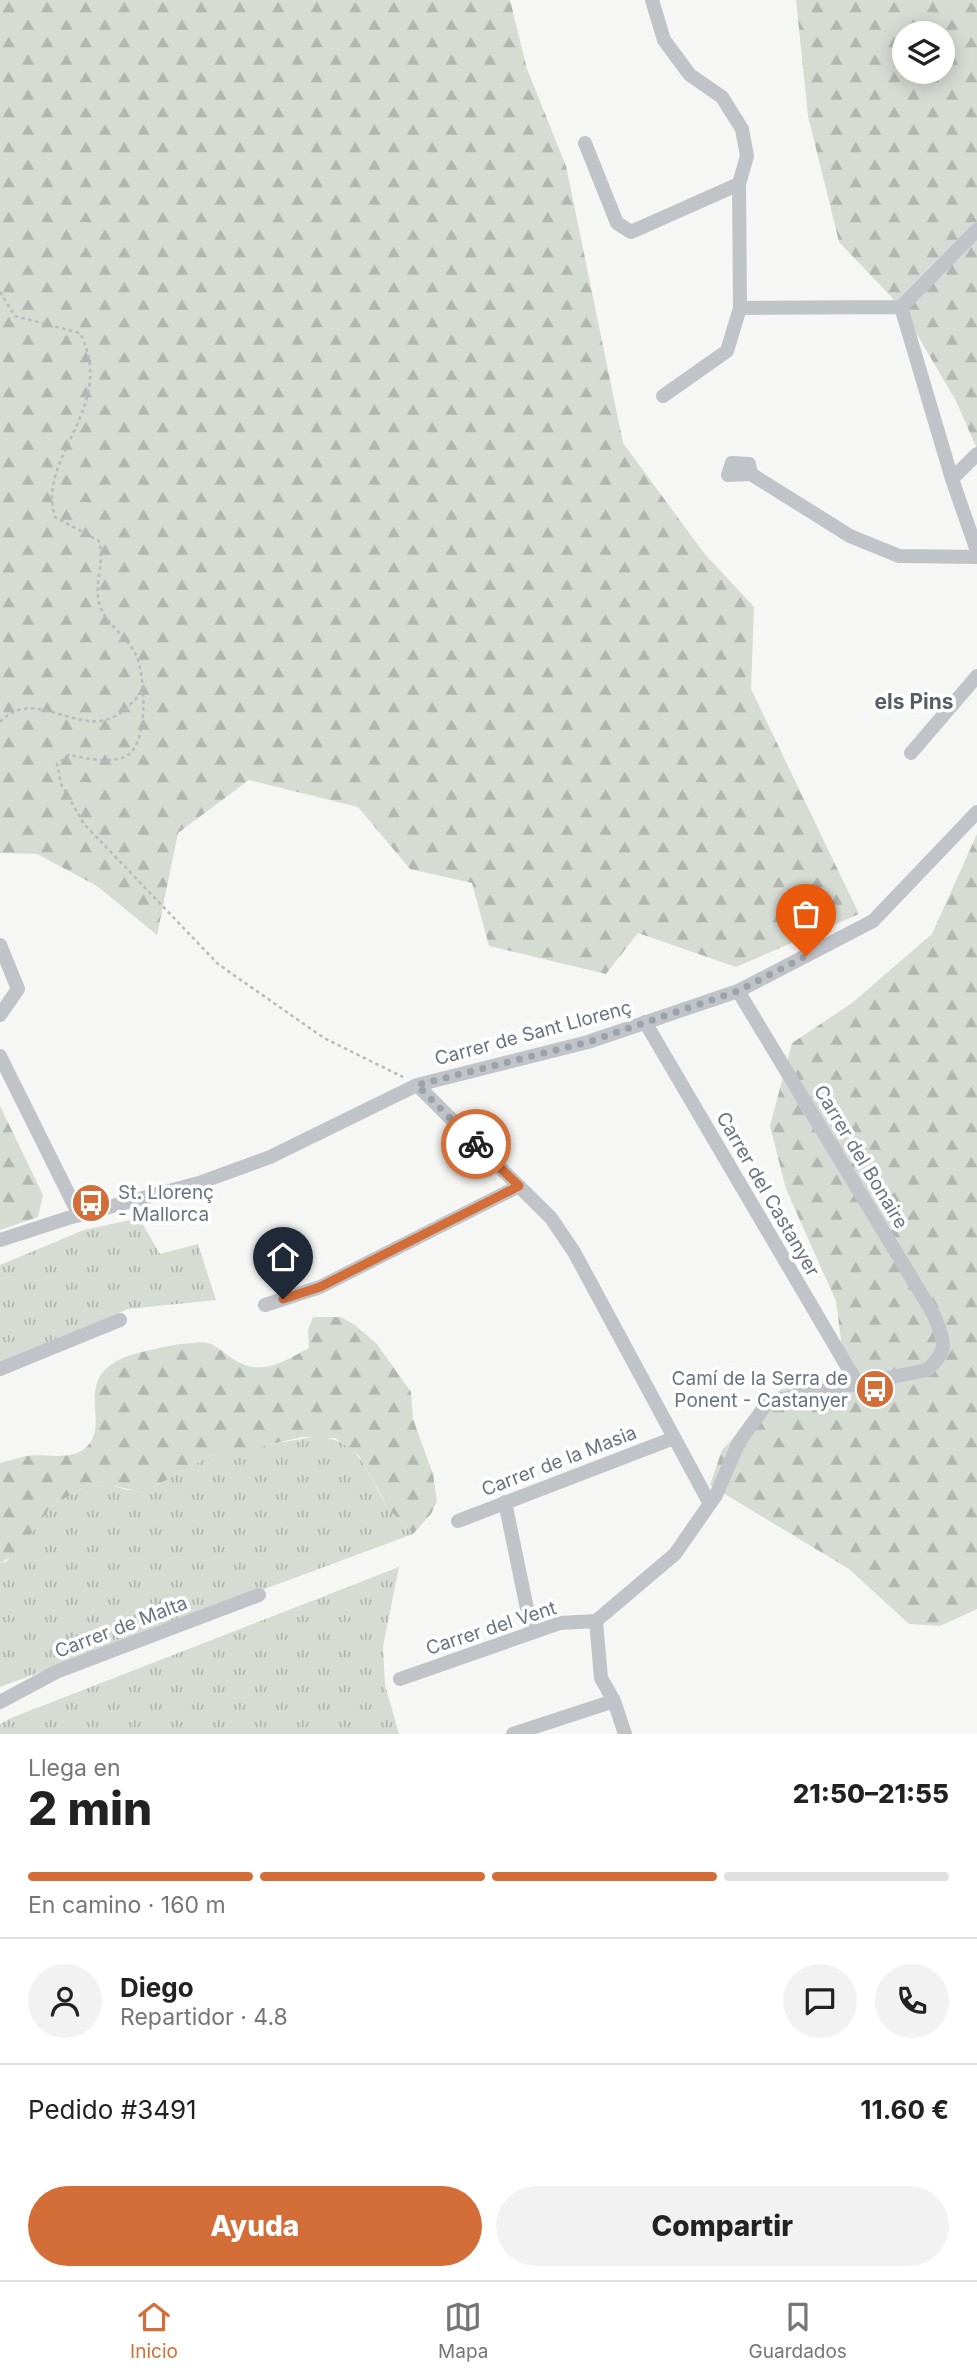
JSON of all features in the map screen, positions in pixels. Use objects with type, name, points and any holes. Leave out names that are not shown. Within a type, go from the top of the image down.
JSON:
[{"type":"street","points":[[652,0],[664,40],[690,75],[722,97],[742,129],[747,156],[739,184],[740,307],[727,351],[663,396]]},
{"type":"street","points":[[584,143],[617,223],[631,232],[739,184]]},
{"type":"street","points":[[740,307],[901,307],[977,230]]},
{"type":"street","points":[[901,307],[952,479],[977,551]]},
{"type":"street","points":[[952,479],[977,454]]},
{"type":"street","points":[[751,474],[850,537],[899,556],[977,557]]},
{"type":"street","points":[[912,752],[977,676]]},
{"type":"street","name":"Carrer de Sant Llorenç","points":[[0,1240],[79,1215],[199,1183],[270,1157],[417,1085],[588,1042],[738,991],[873,921],[977,812]]},
{"type":"street","points":[[0,945],[18,989],[0,1015]]},
{"type":"street","name":"Carrer del Bonaire","points":[[738,991],[934,1315],[945,1346],[941,1358],[927,1370],[858,1385]]},
{"type":"street","name":"Carrer del Castanyer","points":[[645,1022],[858,1385]]},
{"type":"street","points":[[0,1056],[79,1215]]},
{"type":"street","points":[[417,1085],[551,1218],[574,1252],[710,1504]]},
{"type":"street","points":[[265,1305],[320,1287],[519,1186]]},
{"type":"street","points":[[0,1369],[120,1320]]},
{"type":"street","points":[[625,1734],[614,1701],[601,1678],[596,1621],[676,1554],[710,1504],[739,1442],[768,1402],[858,1385]]},
{"type":"street","name":"Carrer de la Masia","points":[[458,1521],[674,1438]]},
{"type":"street","points":[[505,1502],[532,1633]]},
{"type":"street","name":"Carrer de Malta","points":[[0,1702],[56,1672],[259,1595]]},
{"type":"street","name":"Carrer del Vent","points":[[400,1679],[560,1623],[596,1621]]},
{"type":"street","points":[[513,1734],[614,1701]]},
{"type":"path","points":[[0,292],[15,316],[80,333],[88,349],[91,366],[84,413],[62,457],[49,499],[55,517],[99,541],[104,558],[96,584],[100,607],[136,654],[144,691],[145,701],[136,748],[124,758],[99,760],[69,755],[57,764],[61,784],[84,824],[218,964],[324,1038],[417,1085]]},
{"type":"path","points":[[0,722],[15,709],[34,707],[89,721],[118,715],[144,691]]},
{"type":"green space","points":[[0,0],[510,0],[527,69],[566,166],[623,443],[704,553],[754,607],[751,689],[859,914],[736,967],[638,933],[606,974],[489,946],[472,883],[410,869],[358,807],[249,780],[178,833],[157,935],[97,886],[37,854],[0,853]]},
{"type":"green space","points":[[796,0],[977,0],[977,449],[956,401],[901,307],[839,242],[808,116]]},
{"type":"green space","points":[[977,834],[977,1609],[940,1626],[909,1624],[849,1569],[710,1485],[722,1450],[780,1390],[845,1371],[836,1301],[786,1189],[770,1126],[792,1043],[852,1003],[932,934]]},
{"type":"green space","points":[[0,1106],[43,1195],[38,1217],[0,1230]]},
{"type":"green space","points":[[139,1218],[160,1254],[198,1244],[216,1300],[128,1309],[0,1362],[0,1265],[84,1230]]},
{"type":"green space","points":[[313,1317],[341,1317],[355,1325],[377,1344],[411,1392],[413,1419],[433,1474],[437,1501],[431,1514],[413,1534],[389,1509],[359,1456],[335,1438],[302,1437],[211,1455],[152,1488],[140,1491],[113,1486],[85,1487],[51,1506],[18,1553],[0,1563],[0,1463],[33,1455],[71,1455],[84,1449],[92,1439],[95,1428],[95,1391],[107,1368],[123,1358],[141,1352],[200,1342],[214,1345],[230,1357],[251,1367],[270,1366],[309,1348],[308,1330]]},
{"type":"green space","points":[[318,1436],[332,1439],[351,1449],[364,1465],[388,1507],[413,1534],[0,1687],[0,1563],[7,1561],[51,1506],[85,1487],[113,1486],[127,1490],[152,1488],[211,1455]]},
{"type":"green space","points":[[399,1567],[383,1647],[385,1685],[399,1734],[0,1734],[0,1724],[11,1718]]},
{"type":"way so far","points":[[476,1144],[417,1085],[588,1042],[738,991],[806,956]]},
{"type":"place","name":"St. Llorenç - Mallorca","points":[[91,1203]]},
{"type":"place","name":"Camí de la Serra de Ponent - Castanyer","points":[[875,1389]]},
{"type":"district","name":"els Pins","points":[[914,701]]},
{"type":"route","points":[[283,1299],[320,1287],[519,1186],[476,1144]]}]
